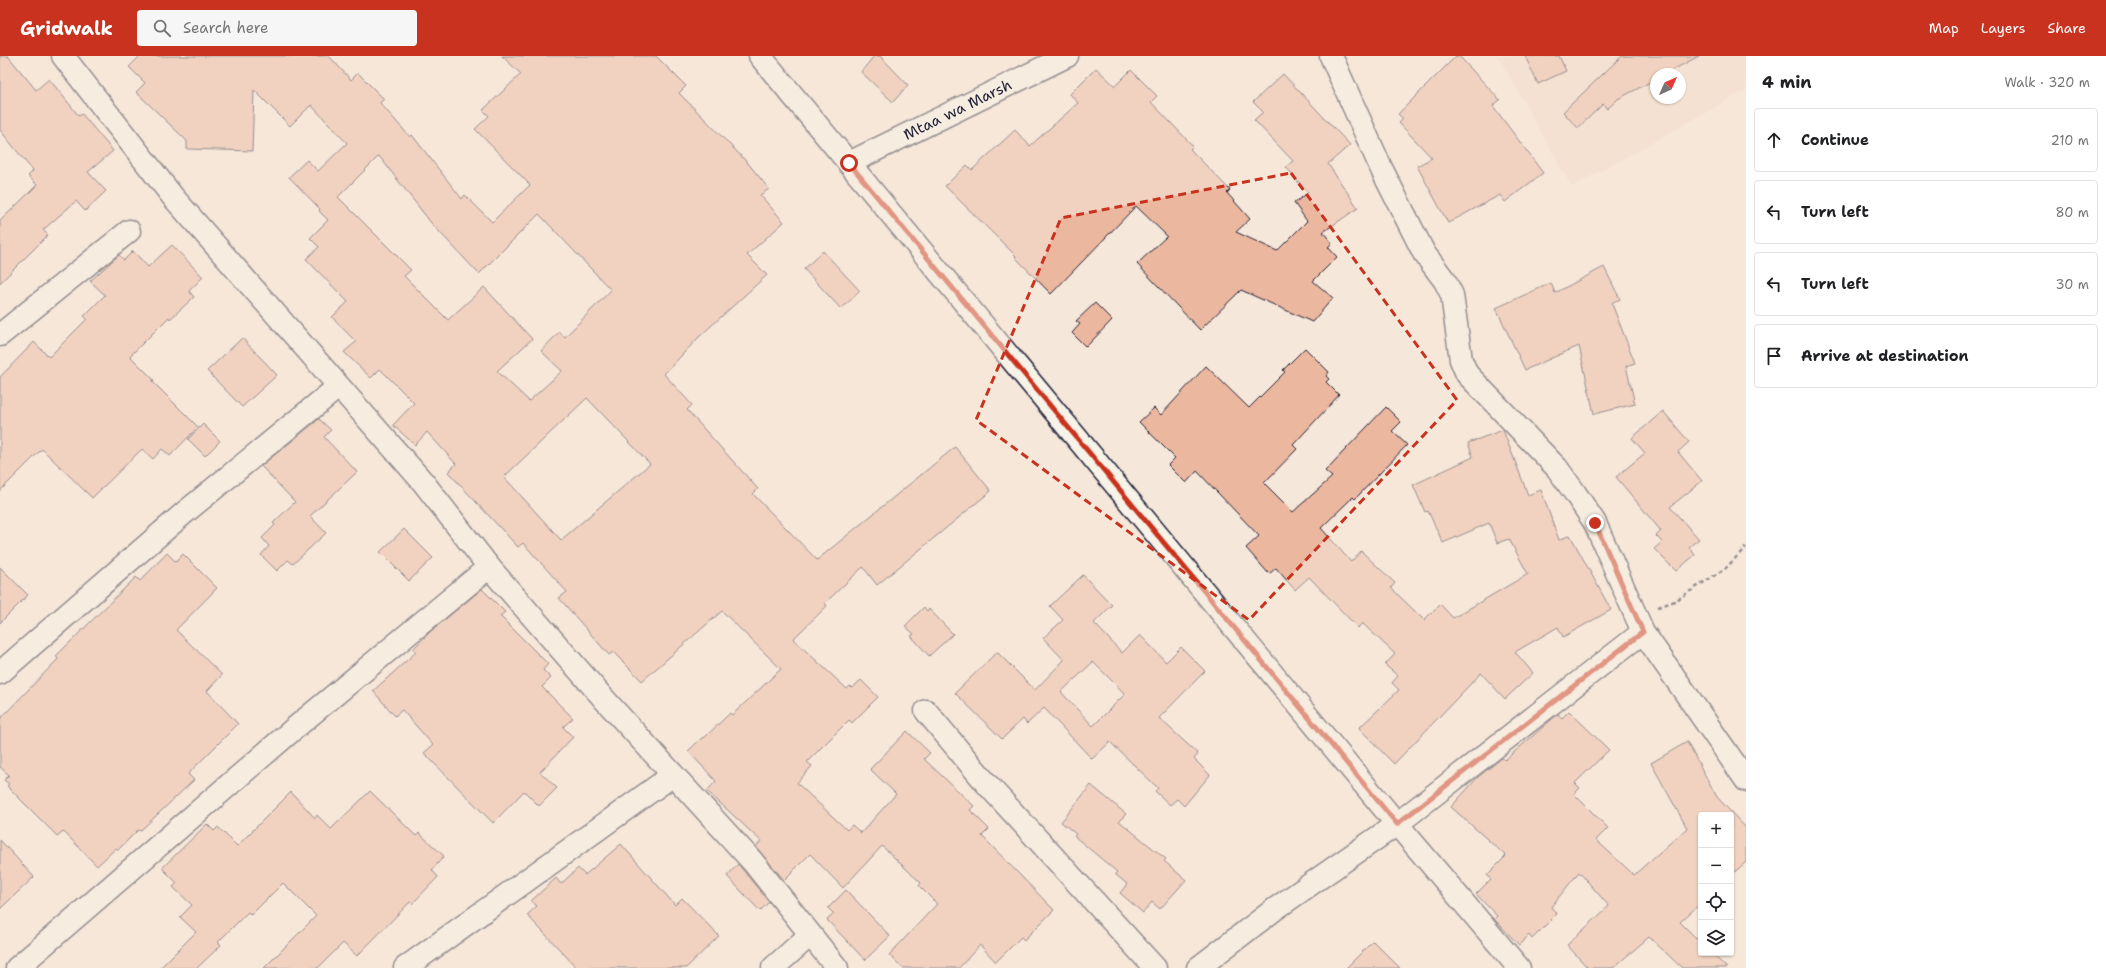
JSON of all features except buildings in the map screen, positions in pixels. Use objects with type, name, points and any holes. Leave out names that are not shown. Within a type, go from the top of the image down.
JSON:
[{"type":"street","points":[[63,56],[173,197],[338,387],[423,482],[489,567],[673,775],[754,862],[837,968]]},
{"type":"street","points":[[760,56],[1397,824],[1519,968]]},
{"type":"street","name":"Mtaa wa Marsh","points":[[849,163],[1067,56]]},
{"type":"street","points":[[1331,56],[1382,170],[1424,253],[1452,295],[1461,360],[1467,374],[1557,468],[1575,493],[1595,523],[1639,624],[1746,780]]},
{"type":"street","points":[[0,335],[129,231]]},
{"type":"street","points":[[0,673],[183,514],[338,387]]},
{"type":"street","points":[[17,968],[296,727],[489,567]]},
{"type":"street","points":[[1198,968],[1275,909],[1397,824],[1639,624]]},
{"type":"street","points":[[926,711],[986,783],[1155,968]]},
{"type":"street","points":[[405,968],[673,775]]},
{"type":"street","points":[[773,968],[810,935]]},
{"type":"path","points":[[1639,624],[1726,568],[1746,547]]},
{"type":"highlighted area","points":[[1291,173],[1457,400],[1249,620],[976,420],[1061,218]]},
{"type":"shaded area","points":[[1498,56],[1746,56],[1746,90],[1572,187]]},
{"type":"route","points":[[849,163],[1397,824],[1643,632],[1611,563],[1595,523]]}]
